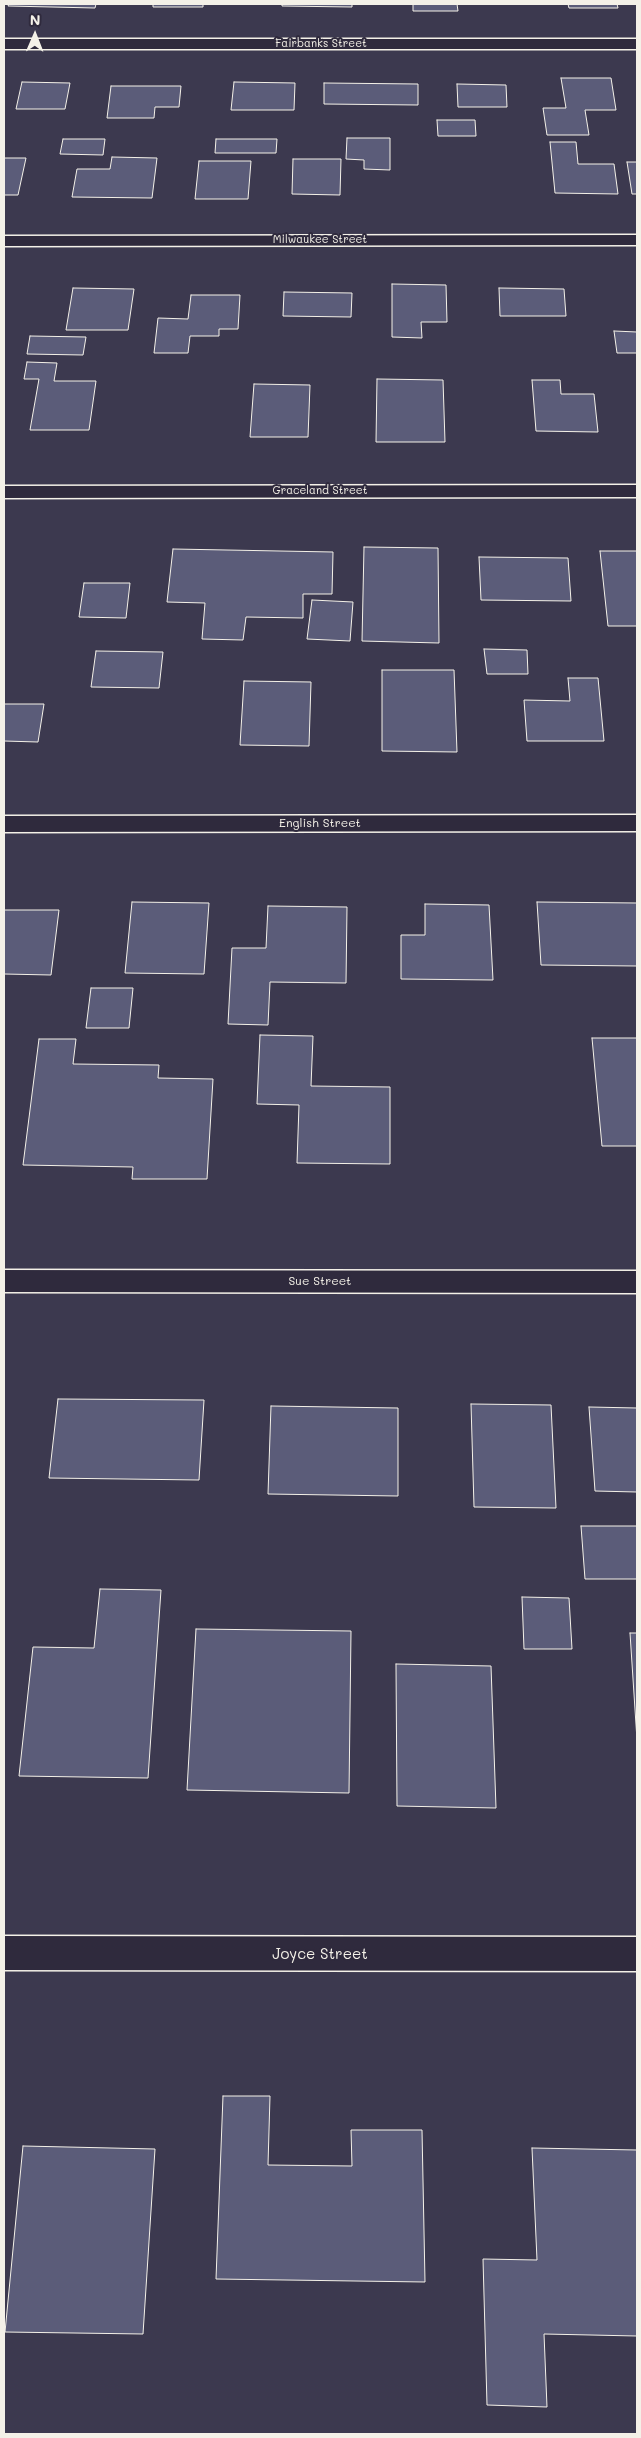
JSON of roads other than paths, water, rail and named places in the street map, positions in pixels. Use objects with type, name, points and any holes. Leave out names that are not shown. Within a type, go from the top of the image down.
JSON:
[{"type":"street","name":"Fairbanks Street","points":[[4,44],[637,44]]},
{"type":"street","name":"Milwaukee Street","points":[[4,240],[637,240]]},
{"type":"street","name":"Graceland Street","points":[[4,492],[637,491]]},
{"type":"street","name":"English Street","points":[[4,824],[637,823]]},
{"type":"street","name":"Sue Street","points":[[4,1281],[637,1282]]},
{"type":"street","name":"Joyce Street","points":[[4,1953],[637,1954]]}]
